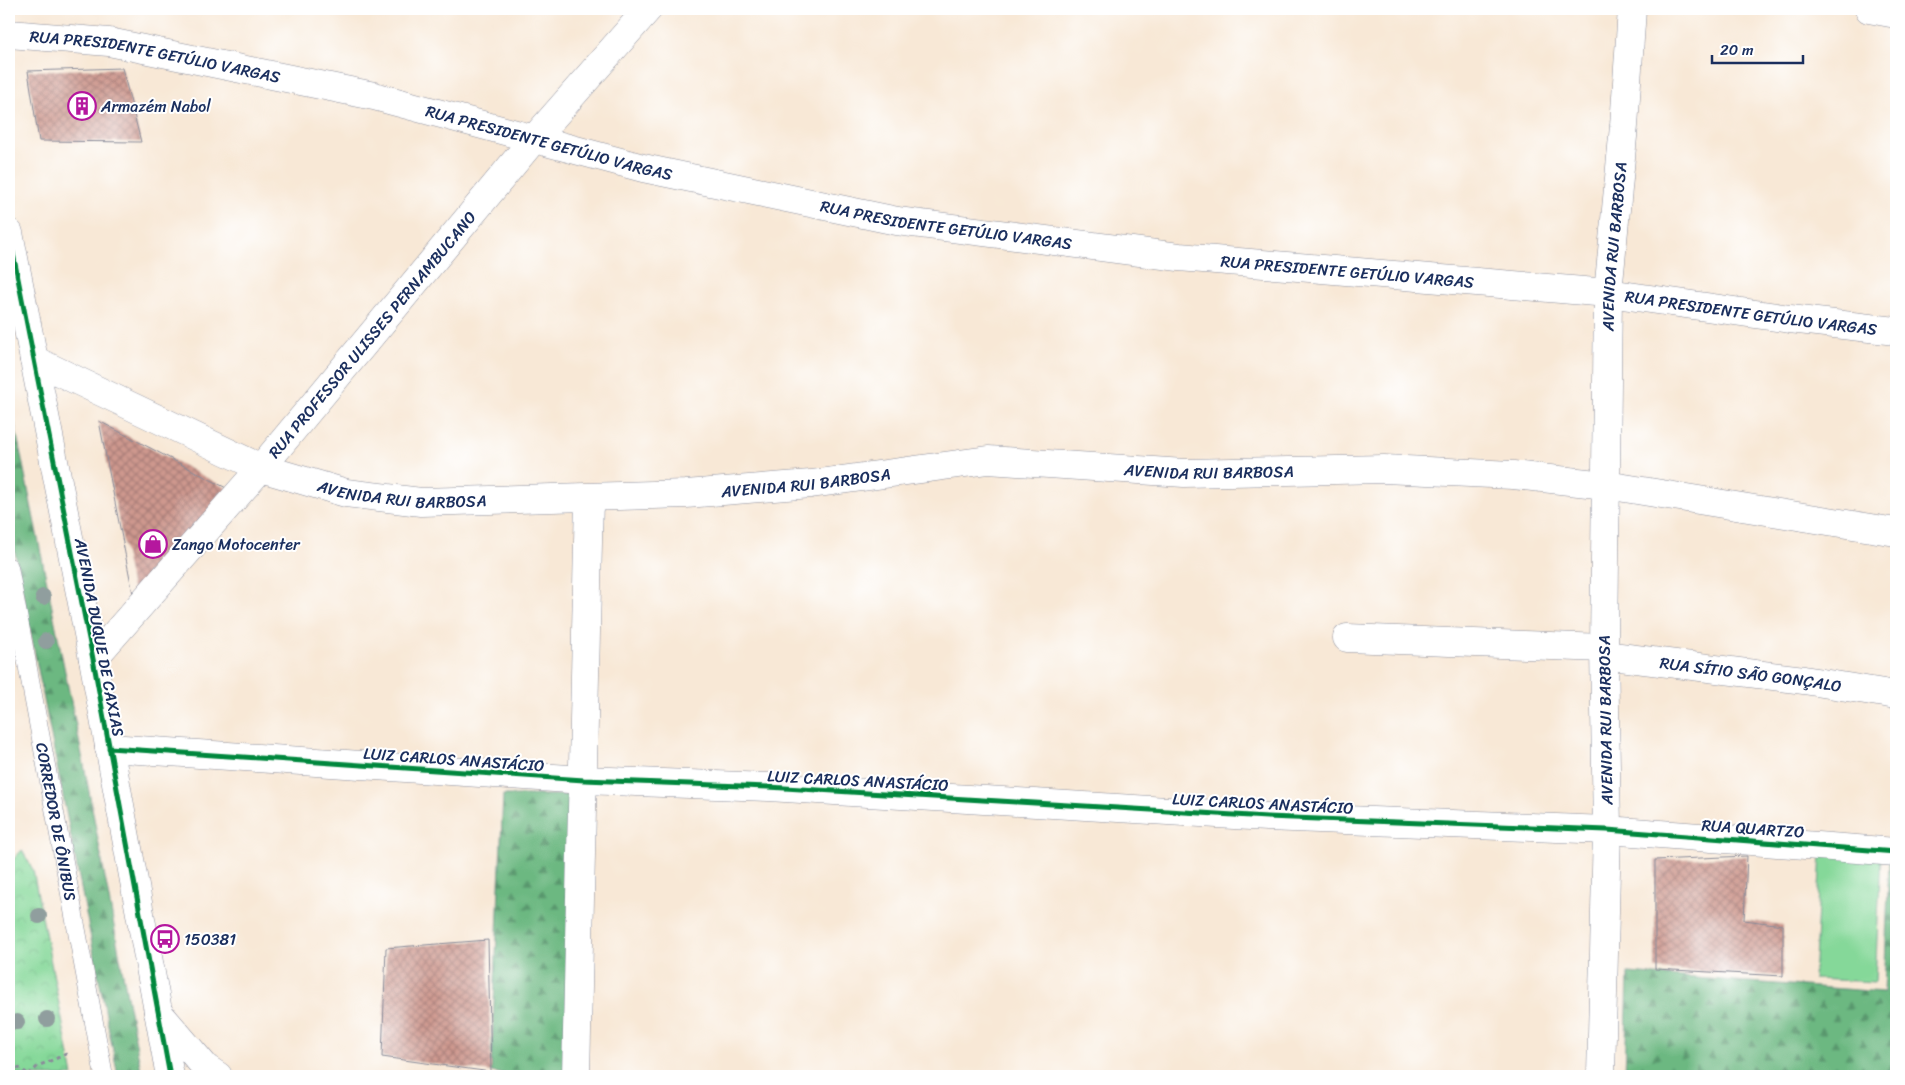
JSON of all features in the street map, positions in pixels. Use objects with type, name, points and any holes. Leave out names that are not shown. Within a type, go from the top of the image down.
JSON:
[{"type":"main road","name":"RUA PROFESSOR ULISSES PERNAMBUCANO","points":[[93,659],[261,468],[533,140],[648,9]]},
{"type":"main road","name":"AVENIDA RUI BARBOSA","points":[[1601,1076],[1607,830],[1604,652],[1608,293],[1624,126],[1632,9]]},
{"type":"main road","points":[[1869,9],[1896,14]]},
{"type":"main road","name":"RUA PRESIDENTE GETÚLIO VARGAS","points":[[9,34],[109,42],[374,96],[643,168],[897,221],[1179,257],[1608,293],[1790,319],[1896,331]]},
{"type":"main road","name":"AVENIDA DUQUE DE CAXIAS","points":[[9,233],[93,659],[170,1076]]},
{"type":"main road","name":"AVENIDA RUI BARBOSA","points":[[34,360],[261,468],[346,493],[420,502],[686,494],[811,484],[988,460],[1184,473],[1384,469],[1513,475],[1606,485],[1896,532]]},
{"type":"main road","points":[[576,1076],[589,498]]},
{"type":"main road","name":"RUA SÍTIO SÃO GONÇALO","points":[[1347,638],[1604,652],[1804,680],[1896,696]]},
{"type":"main road","name":"LUIZ CARLOS ANASTÁCIO","points":[[108,748],[584,780],[778,787],[1267,817],[1607,830]]},
{"type":"main road","name":"RUA QUARTZO","points":[[1607,830],[1896,852]]},
{"type":"main road","points":[[158,1012],[206,1068],[218,1076]]},
{"type":"lane","name":"CORREDOR DE ÔNIBUS","points":[[9,567],[104,1076]]},
{"type":"path","points":[[9,1046],[14,1066]]},
{"type":"path","points":[[9,1066],[14,1066],[29,1076],[38,1066],[69,1053]]},
{"type":"green space","points":[[9,396],[85,770],[142,1076],[118,1076],[9,522]]},
{"type":"green space","points":[[503,795],[571,795],[568,1076],[519,1076],[491,1072]]},
{"type":"green space","points":[[22,850],[33,870],[73,1076],[9,1076],[9,864]]},
{"type":"green space","points":[[1821,852],[1881,856],[1875,982],[1814,979]]},
{"type":"green space","points":[[1889,861],[1896,862],[1896,1076],[1625,1076],[1628,973],[1884,992]]},
{"type":"building","name":"Armazém Nabol","points":[[122,68],[141,142],[39,141],[28,71]]},
{"type":"building","name":"Zango Motocenter","points":[[99,421],[230,490],[134,599]]},
{"type":"building","points":[[1747,856],[1744,920],[1783,925],[1783,976],[1655,969],[1655,860]]},
{"type":"building","points":[[488,940],[491,1072],[382,1057],[386,948]]},
{"type":"cycle path","points":[[9,233],[93,659],[170,1076]]},
{"type":"cycle path","points":[[109,748],[584,780],[768,787],[1267,817],[1607,830],[1896,852]]},
{"type":"place","name":"Armazém Nabol","points":[[82,106]]},
{"type":"place","name":"Zango Motocenter","points":[[153,544]]},
{"type":"place","name":"150381","points":[[165,939]]}]
